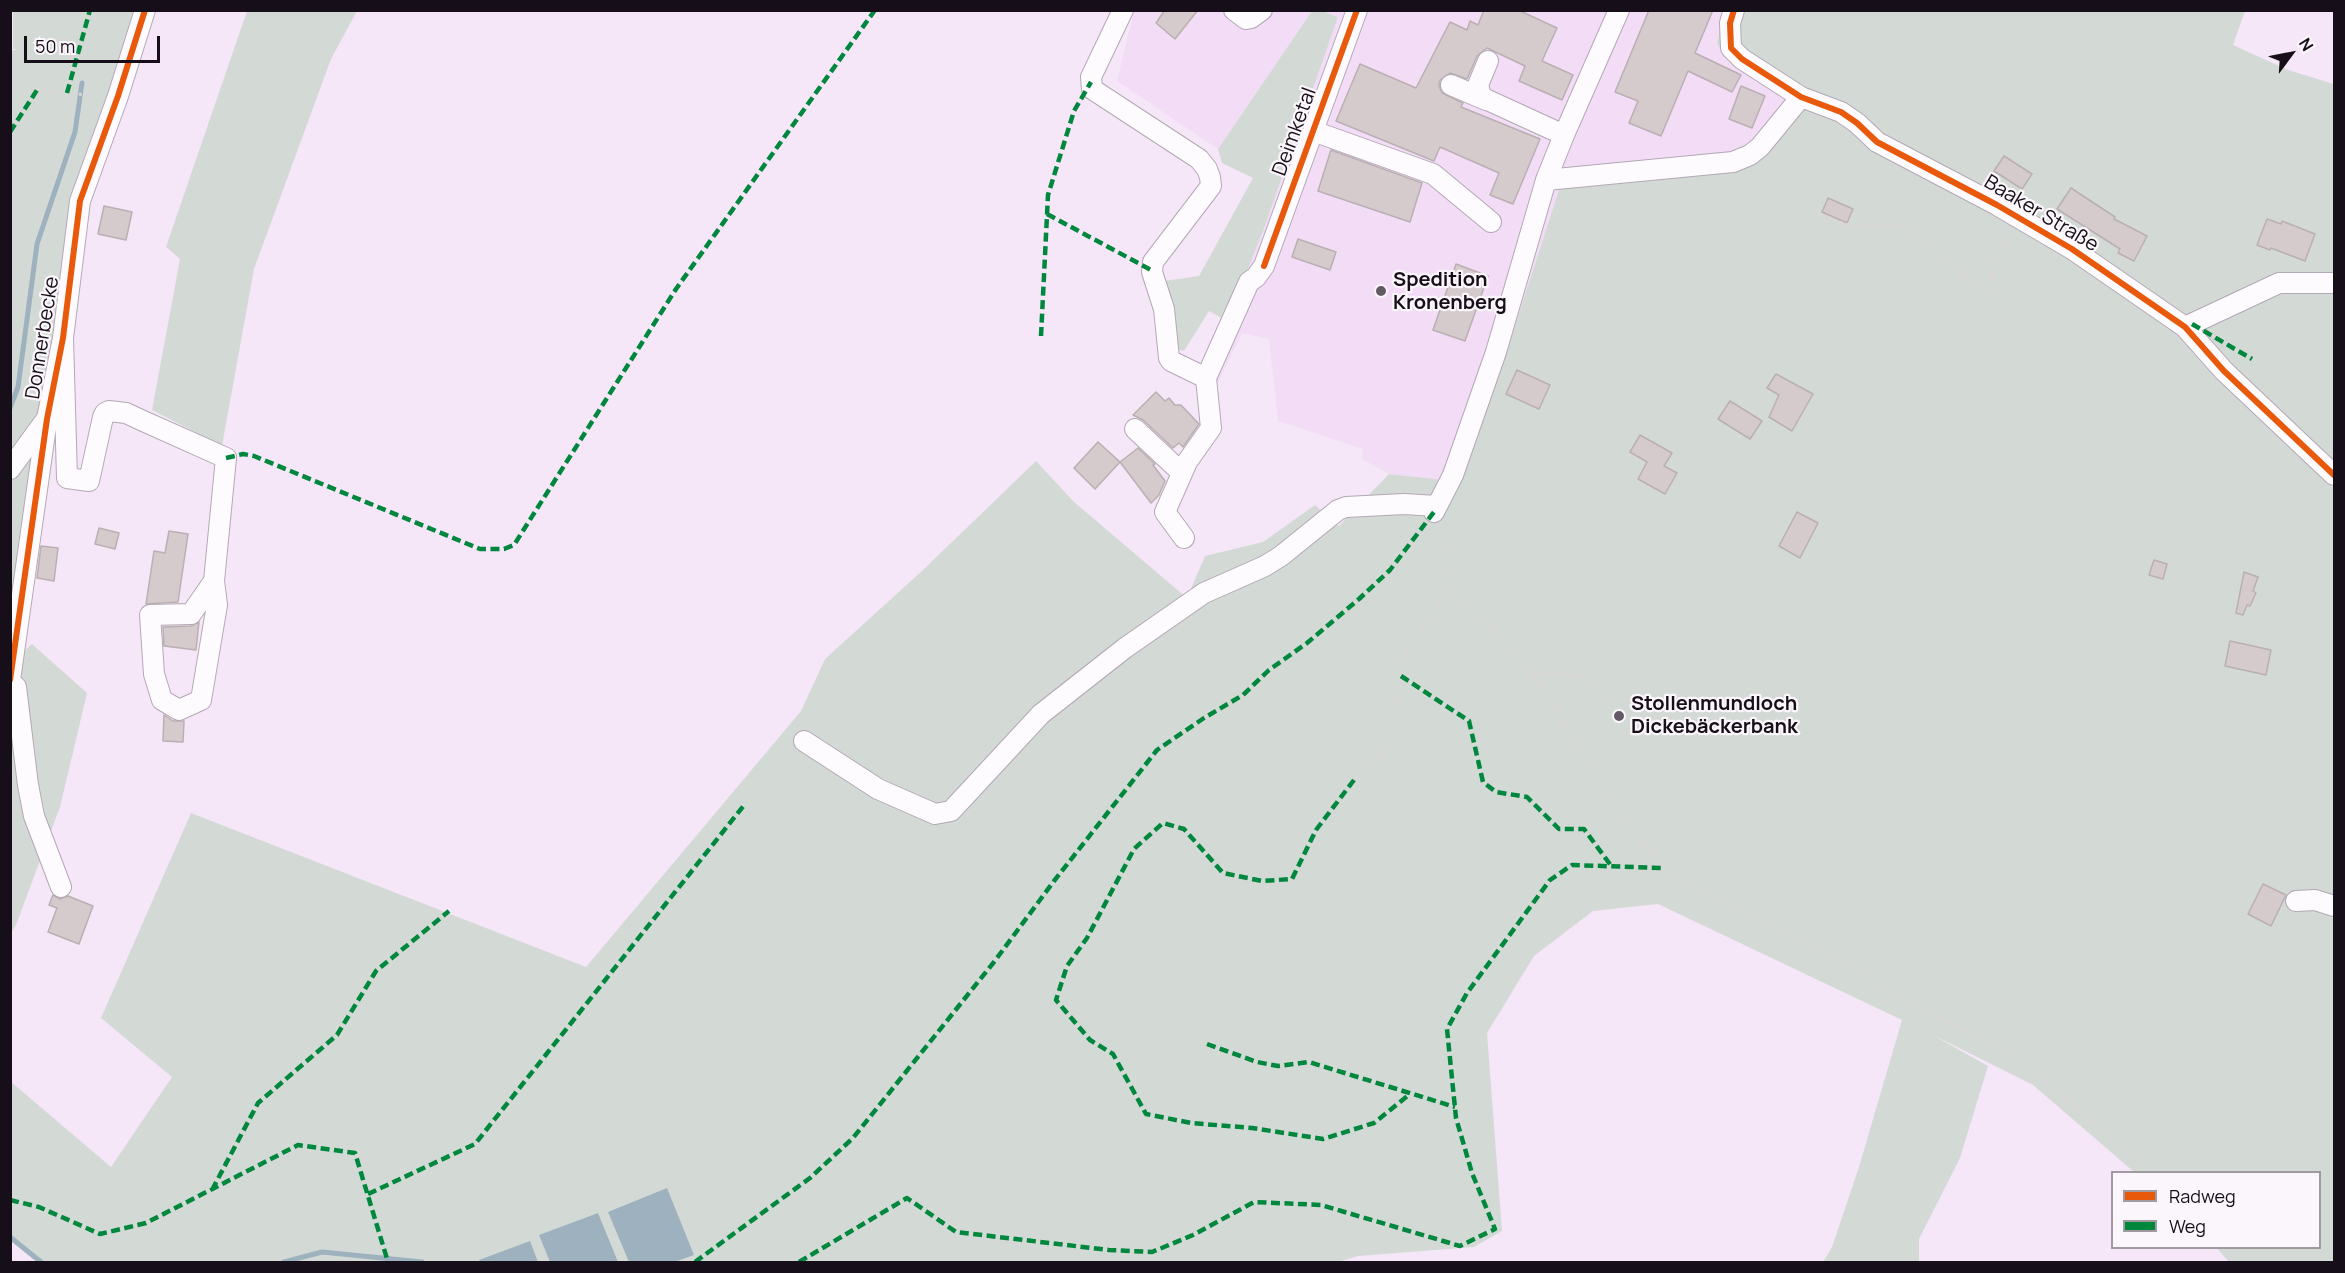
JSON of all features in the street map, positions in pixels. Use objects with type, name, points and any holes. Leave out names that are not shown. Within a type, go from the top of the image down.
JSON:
[{"type":"street","name":"Donnerbecke","points":[[10,681],[47,419],[63,338],[80,201],[118,96],[145,10]]},
{"type":"street","points":[[1123,10],[1091,77],[1092,89],[1199,159],[1207,168],[1210,177],[1211,186],[1153,262],[1152,272],[1164,309],[1170,358],[1206,378],[1210,428],[1187,462],[1165,512],[1184,538]]},
{"type":"street","points":[[1234,10],[1246,19],[1262,10]]},
{"type":"street","name":"Deimketal","points":[[1206,378],[1249,282],[1264,266],[1357,10]]},
{"type":"street","points":[[804,741],[878,789],[936,813],[951,811],[1041,714],[1125,648],[1196,597],[1265,566],[1281,556],[1338,510],[1346,507],[1404,504],[1436,509],[1453,475],[1496,352],[1546,180],[1563,135],[1619,10]]},
{"type":"street","name":"Baaker Straße","points":[[1734,10],[1730,22],[1731,48],[1742,59],[1801,97],[1841,112],[1877,142],[2072,249],[2185,327],[2224,371],[2334,475]]},
{"type":"street","points":[[1486,100],[1479,93],[1478,85],[1488,61]]},
{"type":"street","points":[[1451,85],[1563,135]]},
{"type":"street","points":[[1546,180],[1733,162],[1750,155],[1760,147],[1801,97]]},
{"type":"street","points":[[1312,131],[1433,174],[1491,222]]},
{"type":"street","points":[[2185,327],[2279,283],[2334,283]]},
{"type":"street","name":"Donnerbecke","points":[[63,338],[67,478],[89,481],[103,417],[105,412],[109,411],[126,413],[226,458],[213,581],[217,605],[201,700],[179,710],[162,700],[154,674],[150,615],[191,614],[213,581]]},
{"type":"street","name":"Donnerbecke","points":[[10,468],[47,419]]},
{"type":"street","points":[[1135,429],[1182,473]]},
{"type":"street","points":[[10,681],[16,687],[34,816],[61,887]]},
{"type":"street","points":[[2296,901],[2315,900],[2334,906]]},
{"type":"path","points":[[37,90],[78,95]]},
{"type":"path","points":[[1820,204],[1816,214],[1851,226],[1904,226],[1981,290],[1992,291],[1994,261],[2017,217]]},
{"type":"path","points":[[1354,780],[1387,748],[1406,649],[1433,614],[1446,590],[1445,538],[1436,509]]},
{"type":"path","points":[[1446,590],[1496,632],[1532,672],[1610,796],[1663,868],[1850,967],[2031,1068],[2148,1171]]},
{"type":"path","points":[[1532,672],[1586,676],[1614,708]]},
{"type":"path","points":[[2226,1249],[2236,1263]]},
{"type":"shaded area","points":[[13,11],[140,11],[74,198],[11,654],[10,55],[13,50],[18,49],[13,49]]},
{"type":"shaded area","points":[[247,11],[357,11],[331,59],[254,269],[222,446],[152,410],[180,259],[166,247]]},
{"type":"shaded area","points":[[1134,11],[1312,11],[1218,149],[1117,81]]},
{"type":"shaded area","points":[[1312,11],[1322,11],[1338,17],[1263,231],[1227,321],[1209,311],[1184,351],[1170,347],[1164,281],[1199,276],[1253,178],[1222,163],[1218,149]]},
{"type":"shaded area","points":[[1322,11],[1724,11],[1717,44],[1732,66],[1776,90],[1799,114],[1507,351],[1454,481],[1389,474],[1362,459],[1363,449],[1278,421],[1269,339],[1242,333],[1218,383],[1193,376],[1227,321],[1338,17]]},
{"type":"shaded area","points":[[1724,11],[2245,11],[2233,45],[2288,70],[2334,84],[2334,1262],[2229,1262],[2218,1249],[2321,1249],[2321,1171],[2133,1171],[2033,1085],[1933,1035],[1988,1066],[1960,1158],[1919,1239],[1919,1262],[1823,1262],[1832,1247],[1859,1167],[1902,1020],[1658,904],[1593,911],[1534,956],[1487,1033],[1502,1231],[1474,1247],[1358,1256],[1338,1262],[37,1262],[11,1241],[10,1081],[111,1167],[172,1077],[101,1018],[191,813],[586,967],[801,711],[825,659],[923,570],[1036,461],[1074,502],[1187,598],[1205,556],[1263,542],[1315,505],[1339,526],[1389,474],[1454,481],[1507,351],[1560,187],[1740,169],[1799,114],[1776,90],[1733,66],[1717,44]]},
{"type":"shaded area","points":[[32,644],[87,693],[60,807],[11,933],[11,692],[17,657]]},
{"type":"water","points":[[667,1188],[694,1255],[674,1262],[629,1262],[608,1212]]},
{"type":"water","points":[[598,1213],[618,1262],[550,1262],[539,1235]]},
{"type":"water","points":[[530,1241],[538,1262],[480,1262],[479,1260]]},
{"type":"building","points":[[1165,10],[1198,10],[1175,39],[1156,23]]},
{"type":"building","points":[[1484,10],[1518,10],[1557,28],[1542,61],[1573,75],[1562,100],[1519,81],[1525,66],[1487,48],[1477,56],[1467,79],[1450,73],[1440,80],[1439,86],[1442,93],[1463,103],[1461,107],[1540,139],[1513,204],[1490,195],[1499,173],[1440,147],[1434,161],[1336,121],[1360,64],[1416,88],[1450,22],[1467,30],[1470,21],[1478,25]]},
{"type":"building","points":[[1649,10],[1713,10],[1695,53],[1741,75],[1732,92],[1688,71],[1661,136],[1629,123],[1638,101],[1615,92]]},
{"type":"building","points":[[1741,86],[1765,96],[1752,128],[1729,119]]},
{"type":"building","points":[[1331,150],[1422,183],[1410,222],[1318,191]]},
{"type":"building","points":[[2004,156],[2032,174],[2022,189],[1994,171]]},
{"type":"building","points":[[2071,188],[2115,217],[2114,219],[2147,236],[2134,261],[2118,253],[2120,249],[2057,209]]},
{"type":"building","points":[[1828,198],[1853,209],[1847,223],[1822,212]]},
{"type":"building","points":[[104,206],[132,212],[126,240],[98,234]]},
{"type":"building","points":[[2267,219],[2281,224],[2282,221],[2315,234],[2305,261],[2257,245]]},
{"type":"building","points":[[1298,239],[1336,252],[1330,270],[1292,257]]},
{"type":"building","points":[[1456,264],[1488,276],[1465,341],[1433,330]]},
{"type":"building","points":[[1517,370],[1550,385],[1539,409],[1506,394]]},
{"type":"building","points":[[1776,374],[1813,394],[1792,431],[1769,417],[1779,395],[1767,388]]},
{"type":"building","points":[[1156,392],[1165,401],[1169,398],[1175,405],[1181,405],[1199,424],[1183,447],[1179,443],[1173,448],[1143,420],[1133,415]]},
{"type":"building","points":[[1730,401],[1762,421],[1750,439],[1718,419]]},
{"type":"building","points":[[1640,435],[1672,453],[1664,466],[1677,473],[1665,494],[1638,479],[1647,462],[1630,452]]},
{"type":"building","points":[[1098,442],[1120,462],[1095,489],[1074,468]]},
{"type":"building","points":[[1138,448],[1155,464],[1153,465],[1165,481],[1159,495],[1151,503],[1120,462]]},
{"type":"building","points":[[1797,512],[1818,523],[1800,558],[1779,546]]},
{"type":"building","points":[[99,528],[119,533],[115,549],[95,544]]},
{"type":"building","points":[[169,531],[188,534],[178,602],[146,604],[154,551],[165,553]]},
{"type":"building","points":[[41,546],[58,548],[54,581],[37,578]]},
{"type":"building","points":[[2154,560],[2167,564],[2163,579],[2149,575]]},
{"type":"building","points":[[2244,572],[2258,577],[2253,591],[2256,593],[2243,615],[2236,613]]},
{"type":"building","points":[[199,622],[196,650],[164,646],[163,627],[191,626]]},
{"type":"building","points":[[2230,641],[2271,650],[2266,675],[2225,666]]},
{"type":"building","points":[[164,715],[173,721],[184,721],[183,742],[163,741]]},
{"type":"building","points":[[2263,884],[2286,895],[2271,926],[2248,914]]},
{"type":"building","points":[[53,895],[60,899],[68,896],[93,906],[79,944],[48,932],[57,908],[49,905]]},
{"type":"waterway","name":"Donnerbecke","points":[[10,408],[18,387],[37,244],[75,132],[82,83]]},
{"type":"waterway","name":"Donnerbecke","points":[[10,1237],[41,1262]]},
{"type":"waterway","points":[[284,1262],[322,1252],[422,1262]]},
{"type":"marked path","points":[[67,93],[90,10]]},
{"type":"marked path","points":[[226,458],[243,454],[254,456],[480,549],[504,549],[514,545],[676,289],[875,10]]},
{"type":"marked path","points":[[1041,336],[1048,195],[1074,111],[1091,82]]},
{"type":"marked path","points":[[10,132],[37,90]]},
{"type":"marked path","points":[[1047,214],[1153,271]]},
{"type":"marked path","points":[[2192,324],[2252,359]]},
{"type":"marked path","points":[[695,1262],[810,1178],[853,1138],[994,962],[1054,881],[1157,750],[1243,695],[1269,670],[1307,643],[1359,599],[1390,570],[1434,512]]},
{"type":"marked path","points":[[1401,676],[1469,721],[1483,782],[1496,792],[1527,797],[1559,829],[1584,829],[1612,867]]},
{"type":"marked path","points":[[1354,780],[1316,830],[1292,879],[1262,881],[1223,873],[1184,829],[1163,823],[1134,849],[1087,938],[1067,966],[1056,1000],[1090,1040],[1113,1054],[1146,1114],[1191,1123],[1252,1128],[1323,1139],[1374,1123],[1410,1094]]},
{"type":"marked path","points":[[368,1194],[475,1144],[745,804]]},
{"type":"marked path","points":[[799,1262],[907,1198],[956,1232],[1109,1250],[1152,1252],[1193,1235],[1254,1202],[1321,1205],[1460,1246],[1495,1229],[1472,1173],[1456,1118],[1447,1029],[1467,993],[1550,880],[1572,865],[1663,868]]},
{"type":"marked path","points":[[212,1190],[258,1103],[337,1035],[376,971],[449,911]]},
{"type":"marked path","points":[[1207,1044],[1257,1062],[1278,1066],[1309,1062],[1455,1107]]},
{"type":"marked path","points":[[10,1200],[39,1207],[100,1234],[146,1223],[298,1145],[355,1153],[388,1262]]},
{"type":"cycle path","points":[[10,680],[47,419],[63,338],[80,201],[118,96],[145,10]]},
{"type":"cycle path","points":[[1264,266],[1357,10]]},
{"type":"cycle path","points":[[1734,10],[1730,23],[1731,48],[1742,59],[1801,97],[1841,112],[1877,142],[1997,205],[2072,249],[2185,327],[2224,371],[2334,475]]},
{"type":"place","name":"Spedition Kronenberg","points":[[1381,291]]},
{"type":"place","name":"Stollenmundloch Dickebäckerbank","points":[[1619,716]]}]
